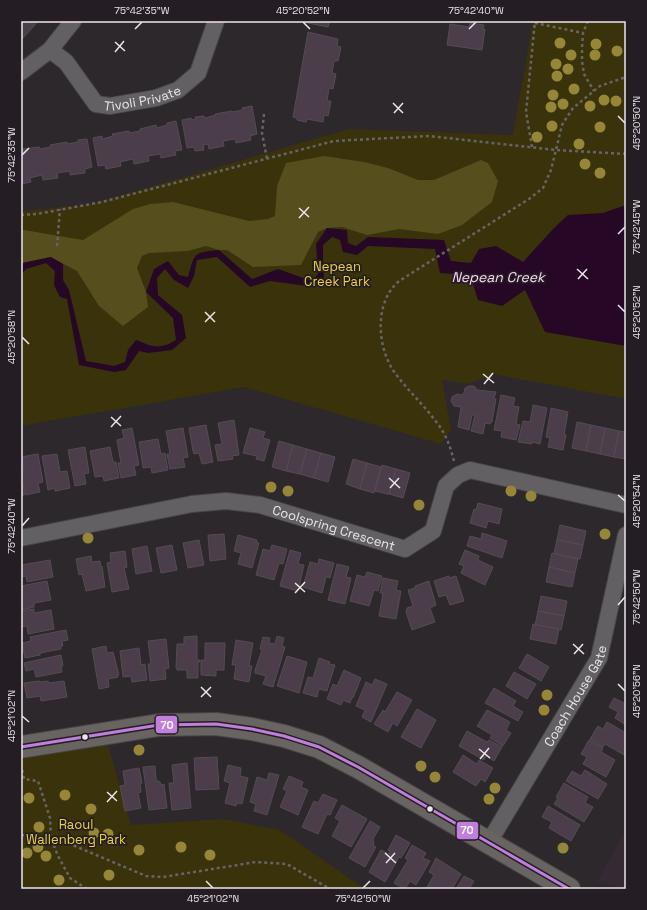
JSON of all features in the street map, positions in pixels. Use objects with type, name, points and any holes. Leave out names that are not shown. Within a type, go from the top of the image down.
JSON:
[{"type":"street","points":[[21,72],[50,50],[73,21]]},
{"type":"street","name":"Tivoli Private","points":[[50,50],[66,62],[96,104],[110,106],[156,98],[178,90],[198,73],[216,21]]},
{"type":"street","points":[[458,475],[470,470],[626,505]]},
{"type":"street","name":"Coolspring Crescent","points":[[21,538],[192,504],[226,501],[260,505],[405,549],[434,531],[446,486],[458,475]]},
{"type":"street","name":"Coach House Gate","points":[[489,842],[598,658],[626,535]]},
{"type":"street","points":[[21,747],[159,725],[216,724],[252,729],[284,736],[319,748],[358,767],[569,889]]},
{"type":"path","points":[[588,21],[582,48],[584,74],[594,91]]},
{"type":"path","points":[[532,147],[526,112],[535,22],[584,34]]},
{"type":"path","points":[[458,475],[451,450],[441,428],[394,372],[386,357],[382,341],[381,322],[385,299],[395,285],[423,264],[528,199],[543,188],[551,170],[562,125],[573,108],[600,86],[626,77]]},
{"type":"path","points":[[264,114],[262,132],[267,159]]},
{"type":"path","points":[[21,215],[102,202],[334,141],[429,136],[556,150],[626,154]]},
{"type":"path","points":[[57,246],[60,209]]},
{"type":"path","points":[[22,769],[22,780],[38,781],[50,818],[51,838],[58,856],[70,878],[87,889]]},
{"type":"path","points":[[21,835],[51,838],[70,844],[146,876],[163,877],[256,862],[287,864],[330,889]]},
{"type":"shaded area","points":[[324,156],[364,162],[388,168],[418,180],[434,180],[481,160],[488,163],[498,181],[492,202],[462,225],[438,234],[399,229],[367,235],[342,227],[327,228],[318,232],[301,265],[253,267],[227,250],[219,250],[206,246],[188,251],[149,253],[142,256],[137,268],[146,292],[148,307],[123,326],[99,306],[77,271],[50,257],[21,264],[21,231],[24,230],[83,240],[133,209],[150,204],[173,202],[249,221],[268,219],[275,216],[277,186],[286,163]]},
{"type":"shaded area","points":[[626,829],[626,889],[597,882]]},
{"type":"green space","name":"Nepean Creek Park","points":[[533,21],[626,21],[626,399],[494,374],[468,384],[442,380],[451,430],[441,444],[244,387],[21,426],[21,211],[91,204],[349,129],[513,135]]},
{"type":"green space","name":"Raoul Wallenberg Park","points":[[108,745],[131,825],[223,819],[280,830],[365,889],[21,889],[21,760]]},
{"type":"water","name":"Nepean Creek","points":[[626,205],[626,346],[545,332],[525,290],[502,306],[478,300],[470,275],[440,273],[435,249],[368,246],[357,255],[343,252],[340,240],[332,237],[323,245],[324,277],[314,287],[270,281],[250,287],[217,257],[197,260],[194,276],[188,288],[174,280],[165,269],[157,278],[158,295],[182,315],[186,338],[172,350],[148,353],[139,351],[126,370],[114,372],[79,365],[67,299],[60,297],[54,285],[55,271],[46,263],[26,269],[21,275],[22,263],[51,257],[63,264],[63,280],[69,290],[86,361],[114,366],[125,362],[128,350],[136,340],[152,346],[161,346],[176,340],[173,318],[146,292],[154,269],[168,261],[179,275],[188,277],[196,255],[204,252],[219,250],[252,279],[278,269],[312,281],[318,274],[316,244],[327,228],[347,230],[348,243],[356,246],[368,237],[444,240],[451,261],[471,263],[479,249],[496,246],[523,262],[568,215],[603,213]]},
{"type":"building","points":[[21,21],[28,21],[34,26],[23,38],[21,36]]},
{"type":"building","points":[[28,21],[38,21],[34,26]]},
{"type":"building","points":[[298,21],[330,21],[328,27]]},
{"type":"building","points":[[470,23],[484,25],[483,29],[485,29],[482,50],[447,45],[450,24],[469,27]]},
{"type":"building","points":[[308,32],[338,39],[337,46],[341,47],[338,61],[334,61],[332,73],[336,74],[333,89],[329,88],[327,101],[331,101],[328,116],[324,115],[323,122],[307,119],[306,122],[297,120],[297,118],[293,117]]},
{"type":"building","points":[[252,106],[257,134],[250,136],[251,140],[236,143],[235,139],[223,141],[224,146],[209,149],[208,144],[203,145],[204,150],[195,151],[194,147],[187,148],[182,120],[191,118],[191,120],[196,119],[195,117],[204,116],[205,118],[216,115],[215,114],[243,110],[242,108]]},
{"type":"building","points":[[176,121],[182,150],[175,151],[176,155],[161,158],[160,154],[148,156],[149,161],[134,164],[133,159],[120,162],[121,166],[106,169],[105,165],[98,166],[93,138],[102,136],[102,139],[113,136],[112,134],[140,131],[140,129],[156,125],[157,128],[167,125],[167,123]]},
{"type":"building","points":[[87,139],[92,167],[85,169],[85,173],[70,175],[70,171],[57,173],[58,178],[43,180],[42,175],[30,178],[31,182],[21,184],[21,152],[23,152],[23,149],[39,147],[40,149],[51,147],[50,145],[67,142],[67,144],[78,142],[78,140]]},
{"type":"building","points":[[474,386],[477,390],[496,392],[492,422],[490,424],[485,423],[483,434],[471,431],[475,415],[472,415],[469,430],[458,427],[461,407],[454,406],[451,401],[452,397],[457,394],[461,395],[464,393],[465,388]]},
{"type":"building","points":[[501,395],[515,398],[513,406],[519,407],[516,424],[520,425],[516,440],[501,437],[502,431],[494,430]]},
{"type":"building","points":[[533,405],[547,408],[540,444],[532,442],[532,444],[518,442],[523,421],[530,422]]},
{"type":"building","points":[[551,408],[568,412],[563,450],[548,447],[550,438],[546,437]]},
{"type":"building","points":[[234,420],[239,455],[232,456],[233,459],[218,461],[215,445],[222,444],[218,423]]},
{"type":"building","points":[[577,422],[591,425],[586,451],[572,448]]},
{"type":"building","points":[[206,425],[213,462],[202,464],[199,453],[194,454],[189,428]]},
{"type":"building","points":[[591,425],[605,428],[600,454],[586,451]]},
{"type":"building","points":[[132,428],[139,465],[134,466],[136,475],[121,478],[118,463],[121,463],[117,440],[124,438],[122,430]]},
{"type":"building","points":[[183,428],[188,457],[183,458],[185,467],[170,469],[167,454],[170,454],[166,431]]},
{"type":"building","points":[[250,428],[265,432],[263,438],[270,440],[264,461],[256,459],[257,456],[243,453]]},
{"type":"building","points":[[605,428],[619,431],[614,457],[600,454]]},
{"type":"building","points":[[619,431],[626,432],[626,459],[614,457]]},
{"type":"building","points":[[158,439],[161,454],[165,453],[168,470],[152,473],[151,467],[143,468],[139,442]]},
{"type":"building","points":[[279,441],[293,445],[286,471],[272,467]]},
{"type":"building","points":[[293,445],[307,449],[300,474],[286,471]]},
{"type":"building","points":[[85,447],[89,473],[84,474],[86,484],[75,486],[68,450]]},
{"type":"building","points":[[110,447],[113,462],[116,462],[119,478],[104,481],[103,476],[95,477],[90,451]]},
{"type":"building","points":[[307,449],[321,453],[314,478],[300,474]]},
{"type":"building","points":[[321,453],[335,457],[328,482],[314,478]]},
{"type":"building","points":[[38,454],[43,482],[38,483],[40,492],[25,495],[21,474],[24,472],[21,457]]},
{"type":"building","points":[[57,454],[60,472],[67,471],[70,488],[55,491],[55,488],[48,490],[42,456]]},
{"type":"building","points":[[353,459],[367,463],[360,489],[346,484]]},
{"type":"building","points":[[367,463],[381,467],[374,493],[360,489]]},
{"type":"building","points":[[382,465],[396,469],[389,494],[375,491]]},
{"type":"building","points":[[396,469],[410,473],[403,498],[389,494]]},
{"type":"building","points":[[21,483],[24,495],[21,496]]},
{"type":"building","points":[[478,503],[502,509],[499,524],[488,521],[486,528],[470,523],[474,509],[476,510]]},
{"type":"building","points":[[560,525],[586,531],[583,545],[557,540]]},
{"type":"building","points":[[482,533],[507,541],[502,558],[467,546],[470,536],[481,539]]},
{"type":"building","points":[[224,534],[226,559],[210,561],[208,535]]},
{"type":"building","points":[[238,535],[257,540],[256,542],[259,543],[252,568],[238,564],[241,553],[234,551]]},
{"type":"building","points":[[199,540],[204,565],[188,568],[183,543]]},
{"type":"building","points":[[557,540],[583,545],[580,559],[554,554]]},
{"type":"building","points":[[172,545],[177,570],[161,573],[156,548]]},
{"type":"building","points":[[272,545],[287,549],[283,564],[279,563],[274,580],[256,575],[263,549],[270,551]]},
{"type":"building","points":[[147,546],[152,571],[136,574],[132,549]]},
{"type":"building","points":[[290,550],[301,553],[298,564],[304,565],[298,591],[280,586]]},
{"type":"building","points":[[465,550],[479,556],[478,560],[493,567],[485,585],[461,573],[464,566],[459,564]]},
{"type":"building","points":[[125,551],[127,567],[124,568],[129,589],[112,592],[107,563],[111,562],[110,553]]},
{"type":"building","points":[[552,553],[578,559],[575,573],[549,567]]},
{"type":"building","points":[[91,556],[92,562],[100,561],[105,587],[86,591],[82,574],[79,575],[76,559]]},
{"type":"building","points":[[319,559],[334,563],[330,578],[326,577],[322,593],[303,587],[310,562],[318,564]]},
{"type":"building","points":[[50,560],[53,577],[27,582],[26,576],[21,577],[21,565]]},
{"type":"building","points":[[337,564],[349,567],[346,577],[351,578],[345,604],[328,600]]},
{"type":"building","points":[[549,567],[575,573],[572,587],[546,582]]},
{"type":"building","points":[[367,572],[382,576],[378,591],[374,590],[369,606],[350,601],[357,575],[365,577]]},
{"type":"building","points":[[449,576],[449,578],[456,576],[464,601],[450,605],[446,595],[439,597],[434,581]]},
{"type":"building","points":[[383,578],[398,581],[396,590],[401,591],[396,619],[379,616],[383,593],[380,593]]},
{"type":"building","points":[[47,581],[51,600],[34,603],[34,607],[21,610],[21,586]]},
{"type":"building","points":[[429,581],[436,605],[430,608],[435,622],[412,630],[406,612],[407,608],[413,606],[408,590]]},
{"type":"building","points":[[541,596],[567,601],[564,616],[538,611]]},
{"type":"building","points":[[34,609],[34,613],[51,610],[54,629],[28,634],[27,626],[21,627],[21,611]]},
{"type":"building","points":[[538,611],[564,616],[561,630],[535,625]]},
{"type":"building","points":[[533,624],[559,629],[556,644],[530,639]]},
{"type":"building","points":[[66,630],[68,640],[62,641],[63,646],[61,646],[61,649],[40,653],[40,655],[25,658],[22,643],[31,641],[30,637]]},
{"type":"building","points":[[197,636],[197,660],[200,660],[200,662],[198,662],[198,678],[187,678],[187,670],[177,670],[176,668],[177,644],[184,644],[184,637]]},
{"type":"building","points":[[277,636],[284,638],[282,646],[285,647],[273,687],[263,684],[266,676],[255,673],[255,670],[262,650],[260,649],[263,637],[270,638],[269,643],[275,644]]},
{"type":"building","points":[[166,639],[169,668],[165,669],[166,679],[150,681],[148,664],[151,664],[148,641]]},
{"type":"building","points":[[236,640],[253,643],[249,666],[252,666],[249,682],[234,679],[236,665],[232,665]]},
{"type":"building","points":[[205,643],[225,643],[224,670],[216,670],[216,676],[201,675],[201,660],[205,660]]},
{"type":"building","points":[[106,646],[107,653],[113,652],[119,675],[117,675],[118,677],[108,679],[109,687],[99,689],[92,649]]},
{"type":"building","points":[[139,648],[141,665],[145,664],[147,680],[132,682],[131,676],[123,677],[120,651]]},
{"type":"building","points":[[527,654],[549,667],[541,681],[519,668]]},
{"type":"building","points":[[61,655],[63,666],[61,666],[62,672],[36,677],[34,669],[26,671],[24,663]]},
{"type":"building","points":[[287,656],[307,662],[299,693],[277,686]]},
{"type":"building","points":[[319,658],[330,662],[329,664],[335,665],[327,691],[319,689],[317,697],[303,693],[308,677],[313,678]]},
{"type":"building","points":[[344,670],[361,678],[350,703],[343,700],[341,705],[327,699],[333,684],[337,686]]},
{"type":"building","points":[[514,672],[536,684],[527,699],[506,686]]},
{"type":"building","points":[[375,679],[387,684],[371,722],[362,717],[365,710],[356,706],[366,682],[372,685]]},
{"type":"building","points":[[48,681],[49,683],[64,681],[67,697],[41,701],[40,696],[27,698],[24,683]]},
{"type":"building","points":[[494,688],[516,701],[513,706],[523,712],[518,721],[485,703]]},
{"type":"building","points":[[397,692],[412,700],[397,726],[393,723],[388,732],[374,724],[383,710],[385,712]]},
{"type":"building","points":[[614,698],[626,704],[626,725],[615,718],[618,712],[609,707]]},
{"type":"building","points":[[417,709],[436,720],[421,748],[401,737]]},
{"type":"building","points":[[487,710],[510,722],[506,730],[511,733],[503,746],[490,738],[492,735],[477,726]]},
{"type":"building","points":[[607,722],[626,733],[626,756],[605,744],[603,747],[590,739],[598,726],[603,729]]},
{"type":"building","points":[[467,731],[487,742],[489,740],[502,747],[494,761],[486,756],[484,760],[459,746]]},
{"type":"building","points":[[589,740],[603,748],[601,752],[615,760],[606,777],[583,764],[587,757],[581,754]]},
{"type":"building","points":[[463,755],[477,764],[479,760],[493,768],[485,782],[481,779],[476,786],[453,772]]},
{"type":"building","points":[[217,757],[219,789],[196,790],[194,758]]},
{"type":"building","points":[[187,763],[191,808],[172,810],[169,783],[174,783],[172,765]]},
{"type":"building","points":[[228,765],[241,768],[240,776],[248,778],[242,804],[237,803],[236,806],[225,803],[230,783],[224,781]]},
{"type":"building","points":[[155,766],[156,780],[160,782],[161,785],[164,784],[167,808],[149,810],[143,767]]},
{"type":"building","points":[[139,768],[142,783],[140,784],[141,792],[138,793],[141,808],[125,811],[120,786],[125,785],[123,771]]},
{"type":"building","points":[[585,770],[607,784],[598,799],[566,781],[572,771],[581,776]]},
{"type":"building","points":[[269,773],[279,775],[267,815],[254,811],[256,804],[250,802],[257,777],[267,780]]},
{"type":"building","points":[[289,776],[303,782],[301,787],[308,790],[298,815],[280,807],[287,791],[283,789]]},
{"type":"building","points":[[564,783],[588,797],[585,803],[593,807],[584,822],[554,804],[558,798],[556,797]]},
{"type":"building","points":[[323,794],[337,800],[330,815],[327,814],[318,834],[302,827],[314,801],[318,803]]},
{"type":"building","points":[[342,805],[367,819],[351,847],[332,836],[340,821],[335,818]]},
{"type":"building","points":[[548,806],[580,825],[571,841],[549,828],[552,822],[542,817]]},
{"type":"building","points":[[370,821],[380,827],[373,839],[373,845],[376,847],[365,867],[349,858]]},
{"type":"building","points":[[396,835],[410,843],[401,858],[399,857],[385,882],[369,872],[381,850],[389,854],[390,852],[388,850]]},
{"type":"building","points":[[412,845],[426,853],[423,858],[430,861],[416,885],[410,881],[405,889],[394,883],[408,860],[405,858]]},
{"type":"building","points":[[436,858],[461,874],[452,889],[426,889],[434,875],[429,872]]},
{"type":"building","points":[[464,876],[474,881],[469,889],[456,889]]},
{"type":"transit line","name":"70","points":[[21,747],[159,725],[216,724],[252,729],[284,736],[319,747],[358,767],[569,889]]}]
